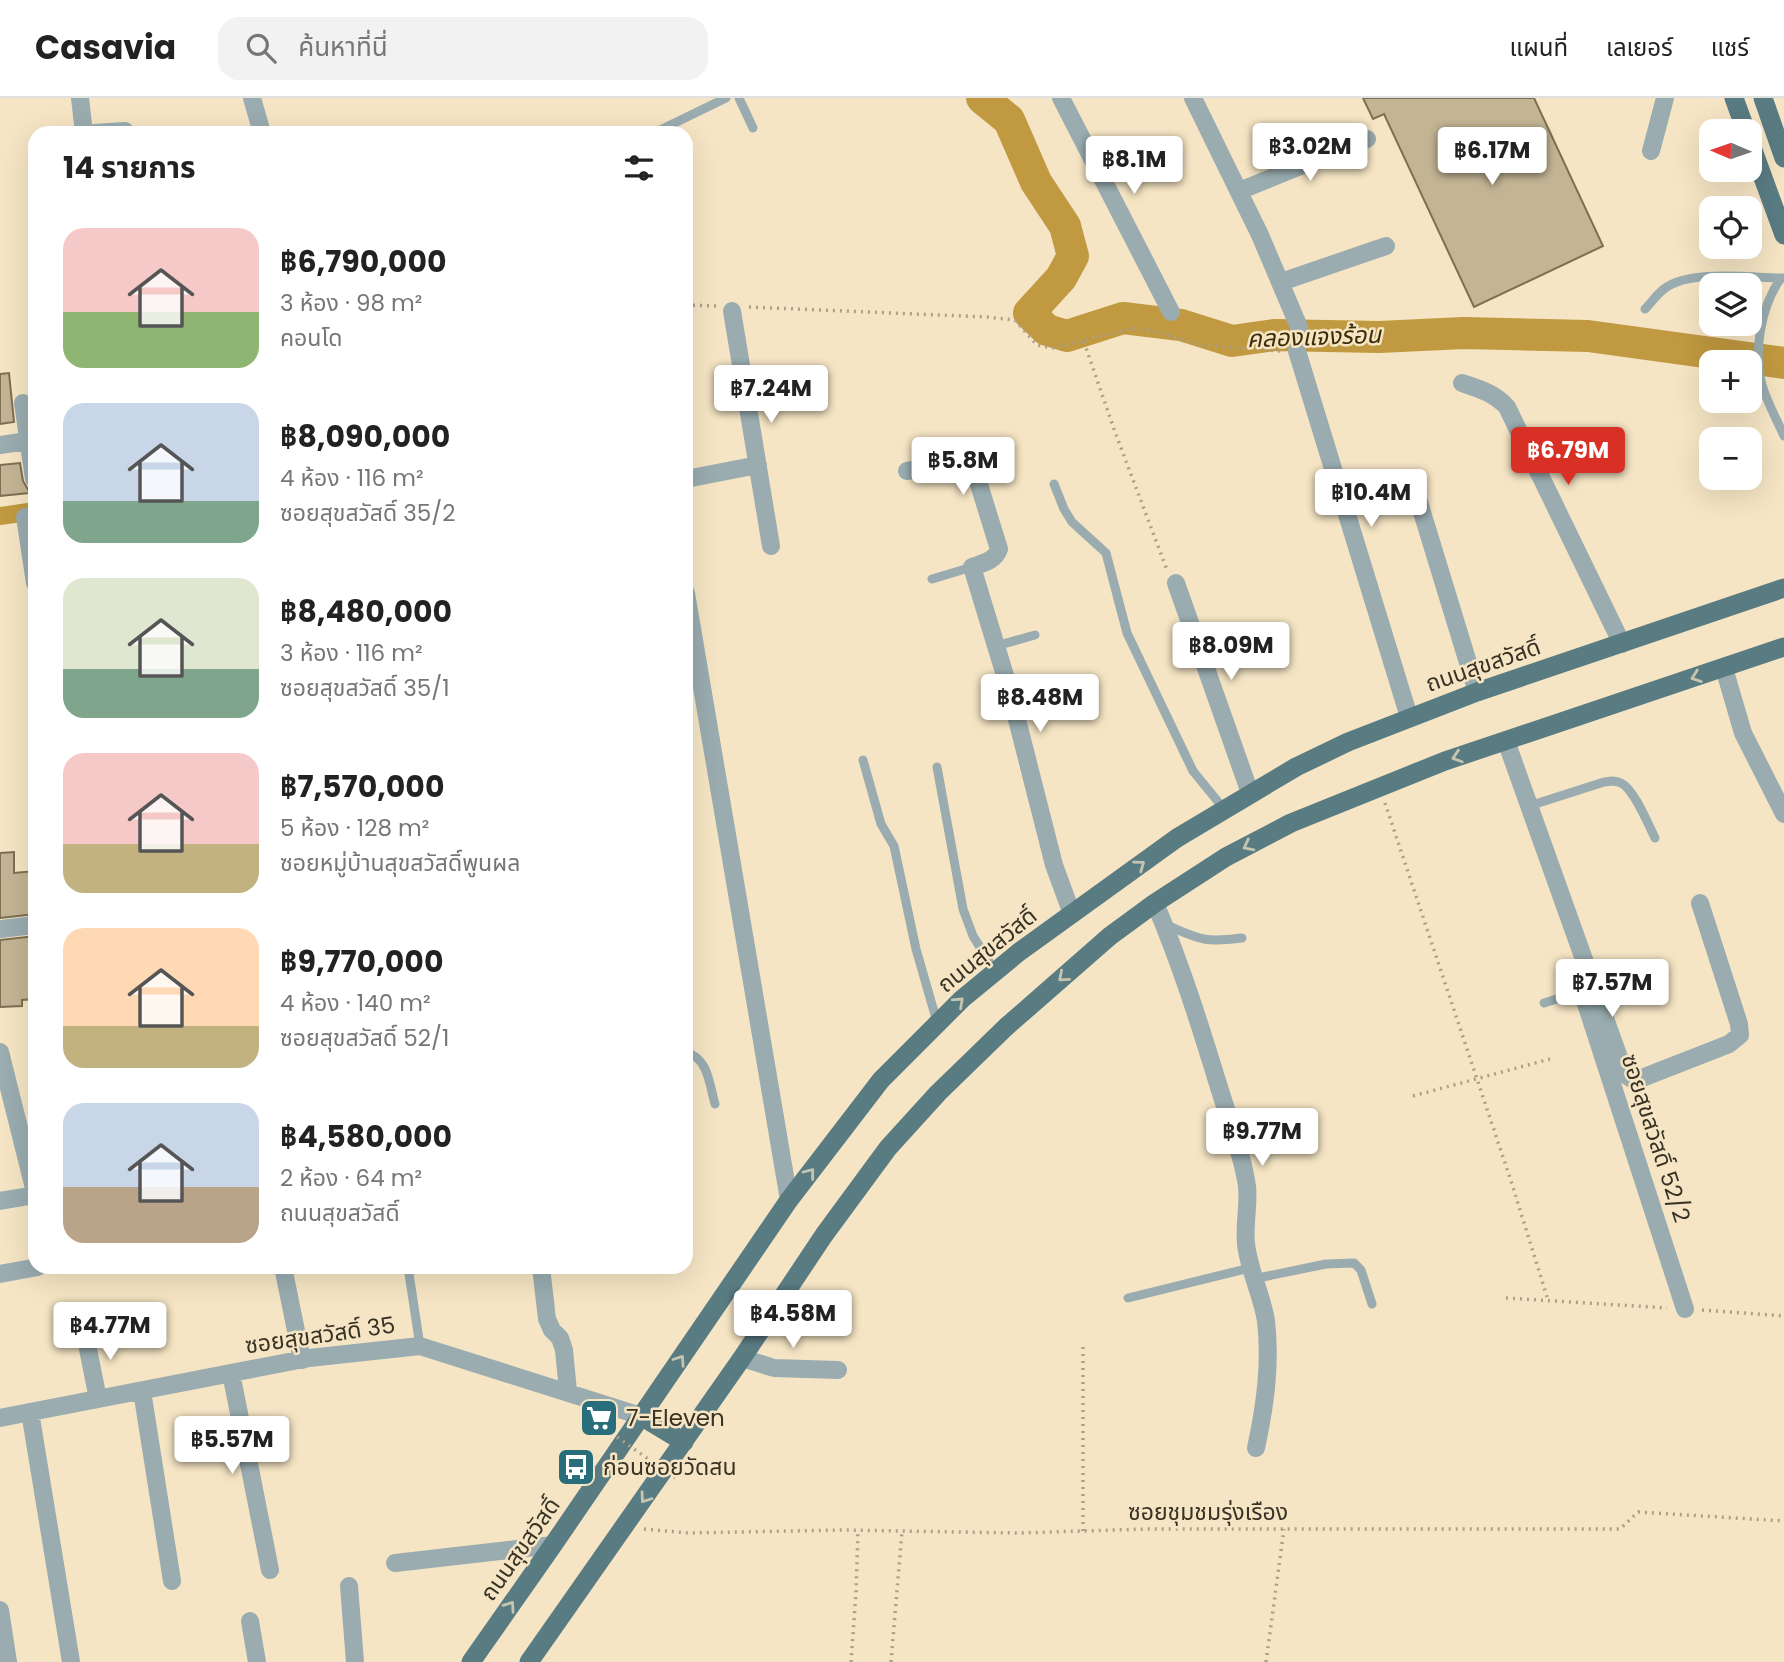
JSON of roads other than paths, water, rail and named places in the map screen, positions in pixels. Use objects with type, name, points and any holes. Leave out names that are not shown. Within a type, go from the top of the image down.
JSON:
[{"type":"main road","points":[[1734,98],[1742,119]]},
{"type":"main road","points":[[1763,98],[1784,158]]},
{"type":"main road","points":[[1762,175],[1784,235]]},
{"type":"main road","points":[[1740,603],[1784,576]]},
{"type":"main road","name":"ถนนสุขสวัสดิ์","points":[[471,1662],[789,1200],[881,1080],[962,999],[996,971],[1177,838],[1296,766],[1409,717],[1477,692],[1784,588]]},
{"type":"main road","points":[[529,1662],[743,1358],[824,1235],[888,1148],[937,1093],[1006,1027],[1110,936],[1226,857],[1291,823],[1445,761],[1784,647]]},
{"type":"main road","points":[[641,1416],[684,1442]]},
{"type":"street","points":[[80,98],[83,126]]},
{"type":"street","points":[[252,98],[260,126]]},
{"type":"street","points":[[1061,98],[1171,312]]},
{"type":"street","points":[[1194,98],[1281,282],[1299,327]]},
{"type":"street","points":[[1651,151],[1665,98]]},
{"type":"street","points":[[1239,191],[1367,139]]},
{"type":"street","points":[[1281,282],[1386,247]]},
{"type":"street","points":[[733,308],[771,546]]},
{"type":"street","points":[[1297,351],[1409,717]]},
{"type":"street","points":[[1462,383],[1486,391],[1507,407],[1622,644]]},
{"type":"street","points":[[23,403],[28,446]]},
{"type":"street","points":[[0,445],[27,440]]},
{"type":"street","points":[[907,471],[963,461],[973,468],[999,549],[997,556],[972,567],[1010,692],[1054,865],[1072,914]]},
{"type":"street","points":[[693,479],[758,465]]},
{"type":"street","points":[[1414,486],[1477,692]]},
{"type":"street","points":[[25,517],[28,537]]},
{"type":"street","points":[[1176,583],[1250,793]]},
{"type":"street","points":[[693,634],[789,1200]]},
{"type":"street","points":[[1724,668],[1743,733],[1784,814]]},
{"type":"street","points":[[1501,743],[1529,806],[1621,1063],[1626,1074],[1632,1079],[1642,1078],[1730,1044],[1740,1035],[1739,1024],[1700,903]]},
{"type":"street","name":"ซอยสุขสวัสดิ์ 52/2","points":[[1501,743],[1685,1309]]},
{"type":"street","points":[[1155,903],[1192,1001],[1243,1171],[1248,1202],[1244,1221],[1245,1233],[1251,1273],[1265,1318],[1269,1360],[1264,1412],[1256,1448]]},
{"type":"street","points":[[0,929],[28,926]]},
{"type":"street","points":[[0,1052],[28,1165]]},
{"type":"street","points":[[0,1201],[28,1195]]},
{"type":"street","points":[[0,1274],[28,1269]]},
{"type":"street","points":[[284,1274],[302,1360]]},
{"type":"street","points":[[542,1274],[547,1320],[560,1338],[564,1350],[568,1391]]},
{"type":"street","points":[[85,1334],[98,1399]]},
{"type":"street","name":"ซอยสุขสวัสดิ์ 35","points":[[0,1418],[302,1360],[420,1346],[641,1416]]},
{"type":"street","points":[[743,1358],[774,1368],[838,1370]]},
{"type":"street","points":[[231,1374],[270,1570]]},
{"type":"street","points":[[142,1391],[172,1581]]},
{"type":"street","points":[[30,1412],[71,1662]]},
{"type":"street","points":[[395,1563],[554,1545]]},
{"type":"street","points":[[349,1586],[355,1662]]},
{"type":"street","points":[[0,1610],[8,1662]]},
{"type":"street","points":[[250,1621],[257,1662]]},
{"type":"lane","points":[[668,126],[726,98]]},
{"type":"lane","points":[[739,98],[753,128]]},
{"type":"lane","points":[[1646,309],[1663,289],[1691,278],[1782,278]]},
{"type":"lane","points":[[1782,278],[1770,293],[1763,313],[1759,372],[1784,436]]},
{"type":"lane","points":[[1054,484],[1072,522],[1106,553],[1127,633],[1193,771],[1224,809]]},
{"type":"lane","points":[[932,579],[972,567]]},
{"type":"lane","points":[[996,646],[1035,635]]},
{"type":"lane","points":[[863,760],[881,824],[894,846],[916,949],[937,1024]]},
{"type":"lane","points":[[937,767],[963,909],[973,936],[996,971]]},
{"type":"lane","points":[[1529,806],[1604,782],[1615,781],[1624,784],[1631,791],[1655,838]]},
{"type":"lane","points":[[1164,924],[1211,942],[1242,937]]},
{"type":"lane","points":[[1544,1003],[1582,990]]},
{"type":"lane","points":[[693,1055],[704,1063],[715,1104]]},
{"type":"lane","points":[[1128,1298],[1251,1273],[1354,1263],[1361,1270],[1372,1304]]},
{"type":"lane","points":[[409,1274],[420,1346]]},
{"type":"waterway","name":"คลองแจงร้อน","points":[[982,98],[1009,120],[1036,182],[1065,226],[1073,256],[1061,278],[1029,313],[1047,330],[1067,336],[1123,318],[1181,325],[1232,341],[1274,335],[1379,337],[1464,333],[1588,336],[1784,363]]},
{"type":"waterway","points":[[0,516],[28,512]]},
{"type":"place","name":"7-Eleven","points":[[599,1418]]},
{"type":"place","name":"ก่อนซอยวัดสน","points":[[576,1467]]}]
